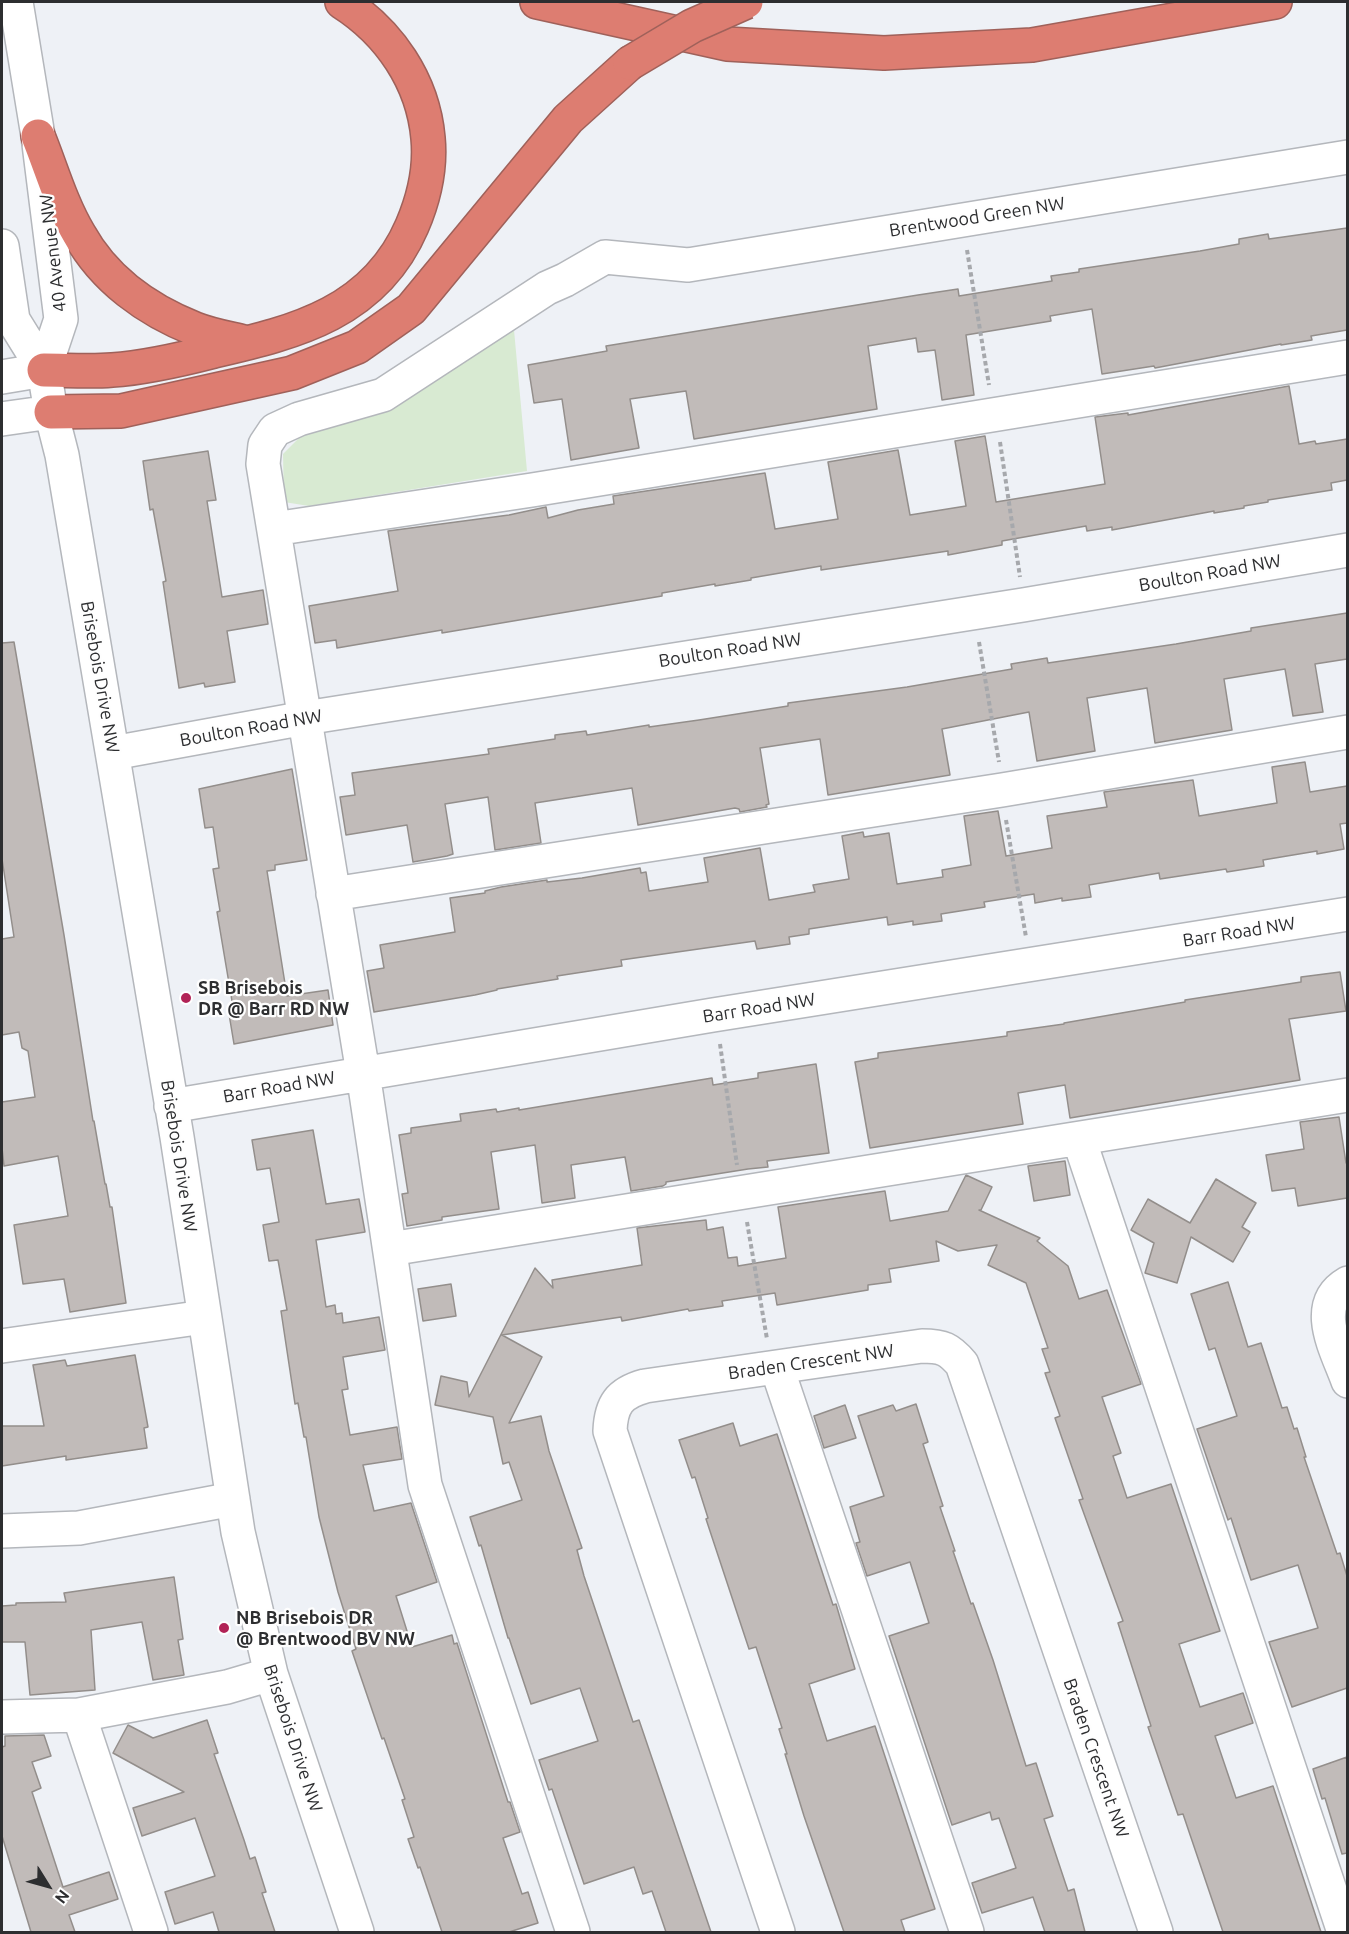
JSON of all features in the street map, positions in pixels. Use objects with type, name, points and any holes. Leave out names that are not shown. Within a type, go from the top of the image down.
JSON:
[{"type":"highway","points":[[44,370],[112,370],[190,357],[282,334],[324,318],[363,294],[390,266],[400,250],[423,198],[429,163],[424,109],[402,60],[368,22],[342,2]]},
{"type":"highway","points":[[537,2],[727,44],[884,53],[1032,45],[1275,2]]},
{"type":"highway","points":[[51,412],[121,411],[292,373],[357,347],[411,309],[568,119],[630,63],[692,26],[746,2]]},
{"type":"highway","points":[[38,136],[79,235],[101,264],[125,289],[169,318],[197,330],[248,343]]},
{"type":"street","name":"40 Avenue NW","points":[[16,2],[38,136],[61,319],[44,370]]},
{"type":"street","name":"Brentwood Green NW","points":[[274,529],[263,464],[265,445],[275,430],[299,419],[382,395],[547,288],[605,257],[688,265],[1347,157]]},
{"type":"street","points":[[2,246],[13,320],[44,370],[2,377]]},
{"type":"street","points":[[573,1932],[426,1485],[363,1073],[274,529],[532,490],[1347,357]]},
{"type":"street","name":"Brisebois Drive NW","points":[[44,370],[64,466],[113,753],[233,1499],[271,1674],[357,1932]]},
{"type":"street","points":[[2,419],[51,412]]},
{"type":"street","name":"Boulton Road NW","points":[[113,753],[305,718],[1023,605],[1347,550]]},
{"type":"street","points":[[333,894],[978,793],[1347,732]]},
{"type":"street","name":"Barr Road NW","points":[[171,1106],[1347,914]]},
{"type":"street","points":[[390,1249],[1347,1095]]},
{"type":"street","points":[[1079,1139],[1344,1932]]},
{"type":"street","points":[[1347,1283],[1341,1287],[1328,1305],[1328,1322],[1347,1381]]},
{"type":"street","points":[[2,1341],[204,1317]]},
{"type":"street","name":"Braden Crescent NW","points":[[777,1932],[610,1431],[610,1413],[618,1401],[631,1390],[645,1386],[922,1346],[939,1346],[951,1352],[962,1364],[1156,1932]]},
{"type":"street","points":[[777,1368],[967,1932]]},
{"type":"street","points":[[2,1531],[79,1528],[233,1499]]},
{"type":"street","points":[[2,1717],[79,1716],[227,1686],[271,1674]]},
{"type":"street","points":[[79,1716],[151,1932]]},
{"type":"green space","points":[[514,330],[527,471],[309,506],[284,502],[283,454],[301,436],[399,399]]},
{"type":"building","points":[[1347,228],[1347,330],[1311,336],[1312,340],[1155,368],[1154,366],[1102,374],[1092,309],[1050,316],[1051,321],[966,335],[974,395],[942,400],[935,350],[918,352],[916,338],[868,346],[877,409],[694,439],[686,391],[630,399],[639,448],[571,460],[562,399],[534,403],[528,365],[607,351],[606,346],[958,289],[959,296],[1052,281],[1051,276],[1079,272],[1079,269],[1239,244],[1239,239],[1268,234],[1269,239]]},
{"type":"building","points":[[1289,386],[1299,444],[1347,439],[1347,480],[1331,483],[1332,490],[1268,500],[1268,502],[1244,506],[1244,508],[1214,513],[1214,511],[1112,530],[1112,527],[1087,531],[1086,526],[1002,541],[1002,545],[948,555],[948,551],[821,570],[821,566],[751,578],[751,580],[662,593],[662,596],[442,633],[442,630],[337,648],[336,640],[315,643],[309,606],[398,591],[388,531],[509,515],[546,507],[548,518],[614,504],[613,496],[765,473],[775,529],[838,519],[828,462],[898,450],[910,515],[966,506],[955,441],[985,436],[996,502],[1105,484],[1095,417],[1128,413],[1128,415]]},
{"type":"building","points":[[208,451],[216,500],[207,501],[222,597],[263,590],[268,624],[227,631],[235,682],[205,687],[204,683],[179,688],[163,582],[166,581],[153,509],[150,510],[143,461]]},
{"type":"building","points":[[1347,613],[1347,659],[1315,664],[1323,712],[1293,716],[1285,669],[1224,679],[1232,730],[1155,743],[1147,688],[1087,698],[1095,751],[1037,761],[1029,712],[942,729],[950,775],[828,795],[820,739],[760,748],[769,804],[766,805],[767,807],[740,812],[735,808],[638,825],[632,788],[535,803],[541,843],[495,850],[488,797],[445,804],[453,854],[413,862],[407,825],[346,835],[340,797],[355,795],[352,773],[489,754],[488,749],[555,739],[555,735],[586,731],[587,735],[699,720],[788,706],[788,703],[907,687],[1012,669],[1011,664],[1047,658],[1048,663],[1176,644],[1251,631],[1251,628]]},
{"type":"building","points":[[14,642],[93,1121],[110,1207],[112,1207],[126,1303],[70,1312],[64,1279],[23,1284],[14,1225],[68,1216],[58,1156],[4,1166],[2,1148],[2,1102],[35,1097],[28,1051],[22,1048],[19,1032],[2,1035],[2,939],[14,937],[2,859],[2,643]]},
{"type":"building","points":[[1305,762],[1310,792],[1347,786],[1347,823],[1340,824],[1344,849],[1263,860],[1264,866],[1227,872],[1226,869],[1160,879],[1159,873],[1089,885],[1091,897],[1062,901],[1062,898],[1035,903],[1034,894],[984,902],[985,907],[941,914],[942,921],[913,925],[913,921],[888,925],[887,917],[809,929],[809,934],[789,937],[790,944],[757,949],[755,941],[621,960],[622,966],[557,976],[558,979],[374,1012],[367,971],[384,968],[380,945],[455,932],[450,898],[485,893],[485,891],[501,887],[547,880],[547,882],[582,878],[640,868],[641,873],[646,872],[649,891],[708,882],[704,858],[760,848],[769,900],[815,892],[813,885],[849,879],[842,836],[863,832],[864,837],[889,833],[897,884],[943,877],[942,870],[971,865],[964,816],[998,811],[1006,856],[1052,848],[1047,816],[1107,807],[1104,792],[1193,780],[1199,816],[1277,803],[1272,767]]},
{"type":"building","points":[[292,769],[307,860],[275,865],[275,870],[267,871],[287,996],[328,990],[333,1025],[234,1044],[229,1014],[234,1013],[217,912],[220,911],[213,869],[219,868],[213,827],[205,828],[199,789]]},
{"type":"building","points":[[1340,972],[1346,1011],[1289,1019],[1300,1080],[1070,1118],[1065,1085],[1018,1093],[1023,1124],[870,1148],[855,1062],[878,1058],[878,1053],[1007,1036],[1007,1032],[1301,982],[1301,977]]},
{"type":"building","points":[[816,1064],[829,1153],[767,1161],[768,1167],[666,1182],[663,1186],[631,1191],[625,1157],[571,1165],[575,1198],[542,1203],[535,1145],[491,1152],[499,1209],[442,1217],[442,1220],[407,1226],[402,1194],[408,1193],[399,1135],[411,1133],[411,1128],[461,1121],[460,1114],[496,1109],[497,1112],[519,1108],[519,1110],[712,1078],[713,1085],[758,1078],[758,1073]]},
{"type":"building","points":[[1339,1117],[1347,1163],[1347,1198],[1298,1206],[1295,1188],[1272,1191],[1266,1155],[1304,1149],[1300,1122]]},
{"type":"building","points":[[313,1130],[326,1204],[359,1199],[365,1232],[316,1240],[326,1307],[335,1305],[336,1314],[342,1313],[343,1323],[379,1317],[385,1350],[343,1357],[348,1389],[342,1390],[350,1435],[397,1427],[402,1459],[363,1465],[374,1511],[411,1503],[437,1582],[396,1596],[412,1647],[452,1635],[454,1644],[457,1643],[508,1802],[510,1802],[520,1832],[503,1838],[522,1894],[528,1892],[538,1923],[509,1932],[442,1932],[408,1839],[414,1837],[402,1800],[405,1799],[352,1651],[356,1649],[338,1592],[319,1517],[306,1437],[304,1437],[298,1403],[295,1404],[281,1311],[287,1310],[278,1260],[269,1261],[263,1225],[279,1222],[270,1168],[257,1170],[252,1140]]},
{"type":"building","points":[[1065,1161],[1070,1195],[1034,1201],[1028,1166]]},
{"type":"building","points":[[966,1175],[992,1187],[979,1210],[1040,1238],[1037,1241],[1068,1266],[1079,1299],[1107,1290],[1141,1384],[1102,1397],[1121,1453],[1113,1456],[1127,1498],[1171,1484],[1220,1631],[1179,1644],[1200,1707],[1243,1693],[1253,1723],[1215,1736],[1236,1798],[1273,1786],[1321,1932],[1223,1932],[1183,1814],[1178,1815],[1148,1727],[1151,1726],[1118,1623],[1123,1621],[1079,1500],[1083,1499],[1055,1418],[1060,1416],[1045,1373],[1050,1372],[1042,1349],[1048,1348],[1026,1283],[988,1265],[997,1245],[958,1251],[936,1241],[939,1261],[889,1269],[891,1282],[868,1285],[868,1290],[777,1305],[775,1293],[722,1301],[723,1306],[689,1311],[688,1309],[622,1321],[621,1317],[502,1335],[542,1357],[509,1423],[541,1416],[549,1451],[582,1548],[577,1550],[584,1576],[633,1722],[639,1720],[711,1932],[666,1932],[652,1891],[643,1894],[634,1867],[584,1884],[552,1789],[549,1790],[539,1760],[598,1741],[580,1688],[531,1704],[470,1517],[522,1500],[509,1462],[503,1464],[493,1417],[435,1405],[441,1376],[467,1382],[469,1397],[535,1268],[553,1288],[552,1280],[642,1265],[637,1228],[706,1220],[707,1230],[723,1227],[728,1258],[737,1257],[738,1266],[786,1258],[778,1207],[885,1191],[890,1221],[948,1211]]},
{"type":"building","points":[[1216,1179],[1256,1203],[1242,1227],[1250,1232],[1233,1262],[1191,1237],[1177,1283],[1145,1273],[1154,1243],[1131,1230],[1148,1199],[1190,1223]]},
{"type":"building","points":[[1228,1282],[1248,1347],[1261,1343],[1282,1408],[1287,1407],[1294,1429],[1297,1428],[1306,1457],[1304,1457],[1337,1554],[1340,1553],[1347,1576],[1347,1688],[1292,1707],[1269,1642],[1318,1628],[1298,1565],[1251,1580],[1231,1518],[1228,1520],[1197,1429],[1237,1416],[1215,1348],[1209,1350],[1191,1294]]},
{"type":"building","points":[[451,1284],[456,1316],[423,1321],[418,1289]]},
{"type":"building","points":[[135,1355],[148,1427],[144,1428],[147,1448],[66,1460],[66,1456],[2,1466],[2,1426],[44,1426],[33,1365],[65,1360],[67,1366]]},
{"type":"building","points":[[916,1404],[928,1442],[923,1444],[943,1506],[940,1507],[955,1551],[953,1551],[993,1660],[1026,1766],[1036,1763],[1053,1816],[1044,1819],[1068,1891],[1074,1889],[1085,1932],[1045,1932],[1033,1897],[982,1913],[972,1883],[1016,1868],[999,1818],[992,1820],[990,1812],[952,1825],[889,1636],[929,1623],[910,1562],[867,1576],[856,1543],[860,1542],[850,1507],[884,1496],[858,1416],[893,1405],[896,1411]]},
{"type":"building","points":[[845,1405],[856,1438],[824,1448],[814,1416]]},
{"type":"building","points":[[733,1423],[740,1446],[777,1434],[833,1605],[836,1604],[855,1669],[809,1684],[827,1741],[875,1726],[935,1909],[901,1920],[905,1932],[844,1932],[804,1816],[785,1754],[787,1754],[779,1729],[782,1728],[756,1647],[749,1649],[706,1519],[708,1518],[695,1477],[692,1478],[679,1440]]},
{"type":"building","points":[[174,1577],[183,1639],[178,1640],[184,1675],[153,1680],[142,1622],[91,1630],[95,1690],[30,1695],[25,1642],[2,1642],[2,1606],[16,1605],[16,1603],[66,1602],[64,1593]]},
{"type":"building","points":[[207,1720],[218,1753],[214,1754],[250,1859],[255,1857],[266,1892],[262,1893],[275,1932],[219,1932],[213,1912],[175,1924],[165,1892],[215,1876],[195,1818],[142,1836],[133,1808],[184,1792],[113,1753],[128,1725],[153,1738]]},
{"type":"building","points":[[44,1735],[51,1756],[32,1762],[41,1788],[32,1792],[63,1887],[109,1872],[118,1899],[69,1915],[75,1932],[31,1932],[2,1836],[2,1747],[5,1746],[5,1736]]},
{"type":"building","points":[[1347,1757],[1347,1853],[1342,1854],[1325,1798],[1322,1799],[1313,1769]]},
{"type":"place","name":"SB Brisebois DR @ Barr RD NW","points":[[186,998]]},
{"type":"place","name":"NB Brisebois DR @ Brentwood BV NW","points":[[224,1628]]}]
